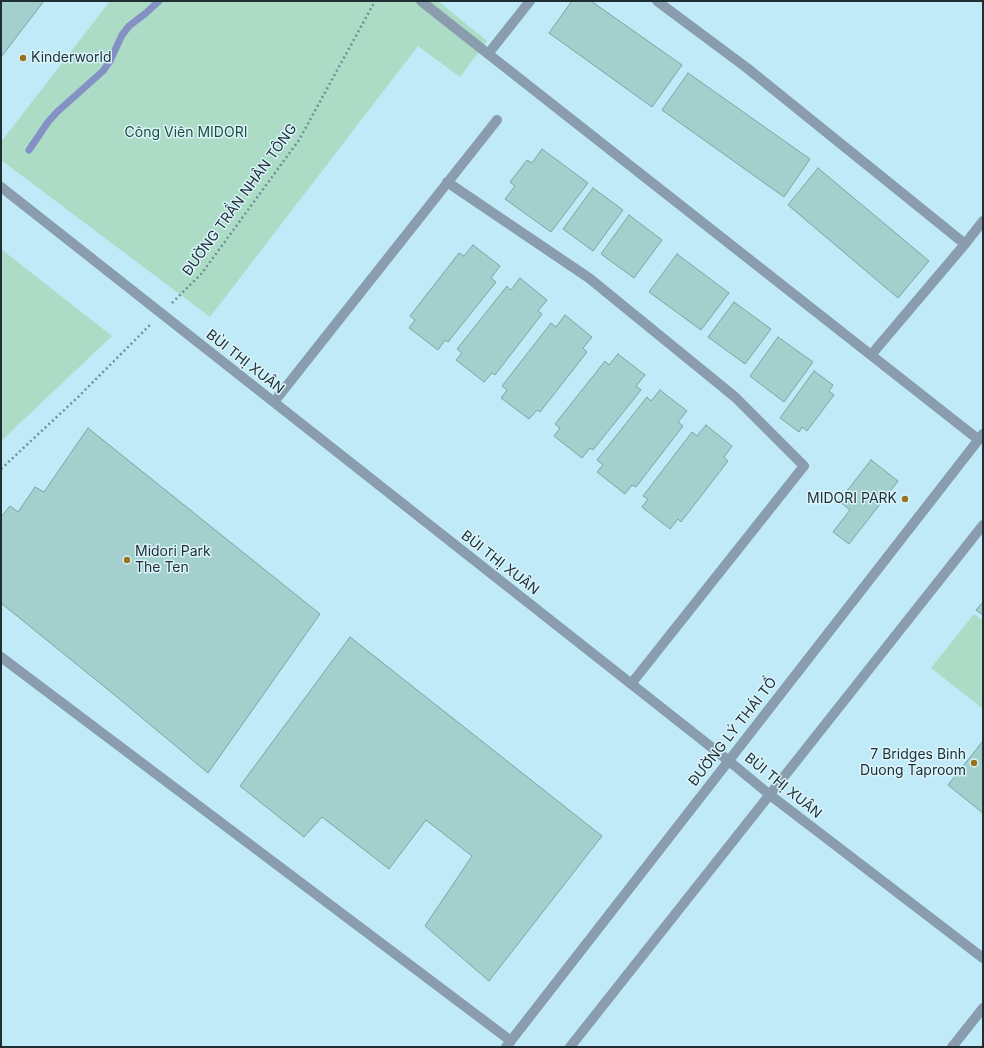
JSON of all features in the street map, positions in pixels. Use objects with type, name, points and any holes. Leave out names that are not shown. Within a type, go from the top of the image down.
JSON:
[{"type":"street","points":[[421,1],[871,355],[981,437]]},
{"type":"street","points":[[488,54],[530,1]]},
{"type":"street","points":[[657,1],[747,68],[965,244]]},
{"type":"street","points":[[274,402],[496,120]]},
{"type":"street","points":[[448,182],[589,278],[735,397],[804,466],[631,684]]},
{"type":"street","name":"BÙI THỊ XUÂN","points":[[1,187],[729,761],[770,795],[983,958]]},
{"type":"street","points":[[871,355],[983,221]]},
{"type":"street","name":"ĐƯỜNG LÝ THÁI TỔ","points":[[508,1044],[981,437]]},
{"type":"street","points":[[570,1047],[983,525]]},
{"type":"street","points":[[1,657],[508,1044]]},
{"type":"street","points":[[952,1047],[983,1008]]},
{"type":"path","name":"ĐƯỜNG TRẦN NHÂN TÔNG","points":[[1,469],[77,398],[202,273],[299,140],[375,1]]},
{"type":"green space","name":"Công Viên MIDORI","points":[[110,1],[438,1],[487,41],[460,77],[418,46],[210,317],[1,160],[1,142]]},
{"type":"green space","points":[[1,249],[112,336],[1,441]]},
{"type":"green space","points":[[974,614],[983,621],[983,709],[931,668]]},
{"type":"building","points":[[1,1],[44,1],[1,57]]},
{"type":"building","points":[[572,1],[591,1],[682,65],[652,107],[549,33]]},
{"type":"building","points":[[688,73],[810,159],[784,197],[662,110]]},
{"type":"building","points":[[542,149],[588,183],[551,232],[505,199],[515,186],[510,182],[527,160],[532,163]]},
{"type":"building","points":[[818,168],[929,261],[898,298],[788,205]]},
{"type":"building","points":[[593,188],[623,210],[593,251],[563,229]]},
{"type":"building","points":[[629,215],[662,240],[634,278],[601,254]]},
{"type":"building","points":[[473,245],[500,266],[491,278],[496,282],[448,342],[445,340],[438,350],[409,328],[415,320],[410,316],[459,253],[464,256]]},
{"type":"building","points":[[677,254],[729,293],[701,330],[649,292]]},
{"type":"building","points":[[520,278],[547,300],[538,311],[542,314],[495,375],[492,373],[484,382],[456,360],[462,353],[457,349],[507,286],[511,290]]},
{"type":"building","points":[[734,302],[771,329],[745,364],[708,337]]},
{"type":"building","points":[[565,315],[592,337],[583,348],[587,352],[540,412],[537,410],[529,419],[501,398],[507,390],[502,386],[551,323],[556,327]]},
{"type":"building","points":[[778,337],[813,362],[784,402],[750,376]]},
{"type":"building","points":[[618,354],[645,375],[636,386],[641,390],[593,450],[590,448],[582,458],[554,436],[560,428],[555,424],[605,361],[609,365]]},
{"type":"building","points":[[814,371],[833,385],[829,391],[834,395],[807,431],[802,427],[799,432],[780,418]]},
{"type":"building","points":[[660,390],[687,411],[678,422],[683,426],[636,487],[632,485],[625,494],[597,472],[603,465],[597,460],[647,397],[651,401]]},
{"type":"building","points":[[706,425],[732,446],[724,457],[728,461],[681,522],[678,519],[670,529],[642,507],[648,499],[643,496],[692,432],[697,436]]},
{"type":"building","name":"Midori Park The Ten","points":[[88,428],[320,614],[208,773],[1,603],[1,517],[10,506],[18,512],[35,487],[44,492]]},
{"type":"building","points":[[871,460],[898,481],[849,544],[833,532],[850,510],[839,501]]},
{"type":"building","points":[[983,602],[983,615],[976,610]]},
{"type":"building","points":[[350,637],[602,836],[489,981],[425,926],[472,856],[426,820],[389,869],[322,817],[304,837],[240,786]]},
{"type":"building","name":"7 Bridges Binh Duong Taproom","points":[[983,741],[983,813],[948,785]]},
{"type":"waterway","points":[[29,150],[48,122],[57,112],[103,71],[110,61],[122,35],[129,26],[159,1]]},
{"type":"place","name":"Kinderworld","points":[[23,58]]},
{"type":"place","name":"MIDORI PARK","points":[[905,499]]},
{"type":"place","name":"Midori Park The Ten","points":[[127,560]]},
{"type":"place","name":"7 Bridges Binh Duong Taproom","points":[[974,763]]}]
